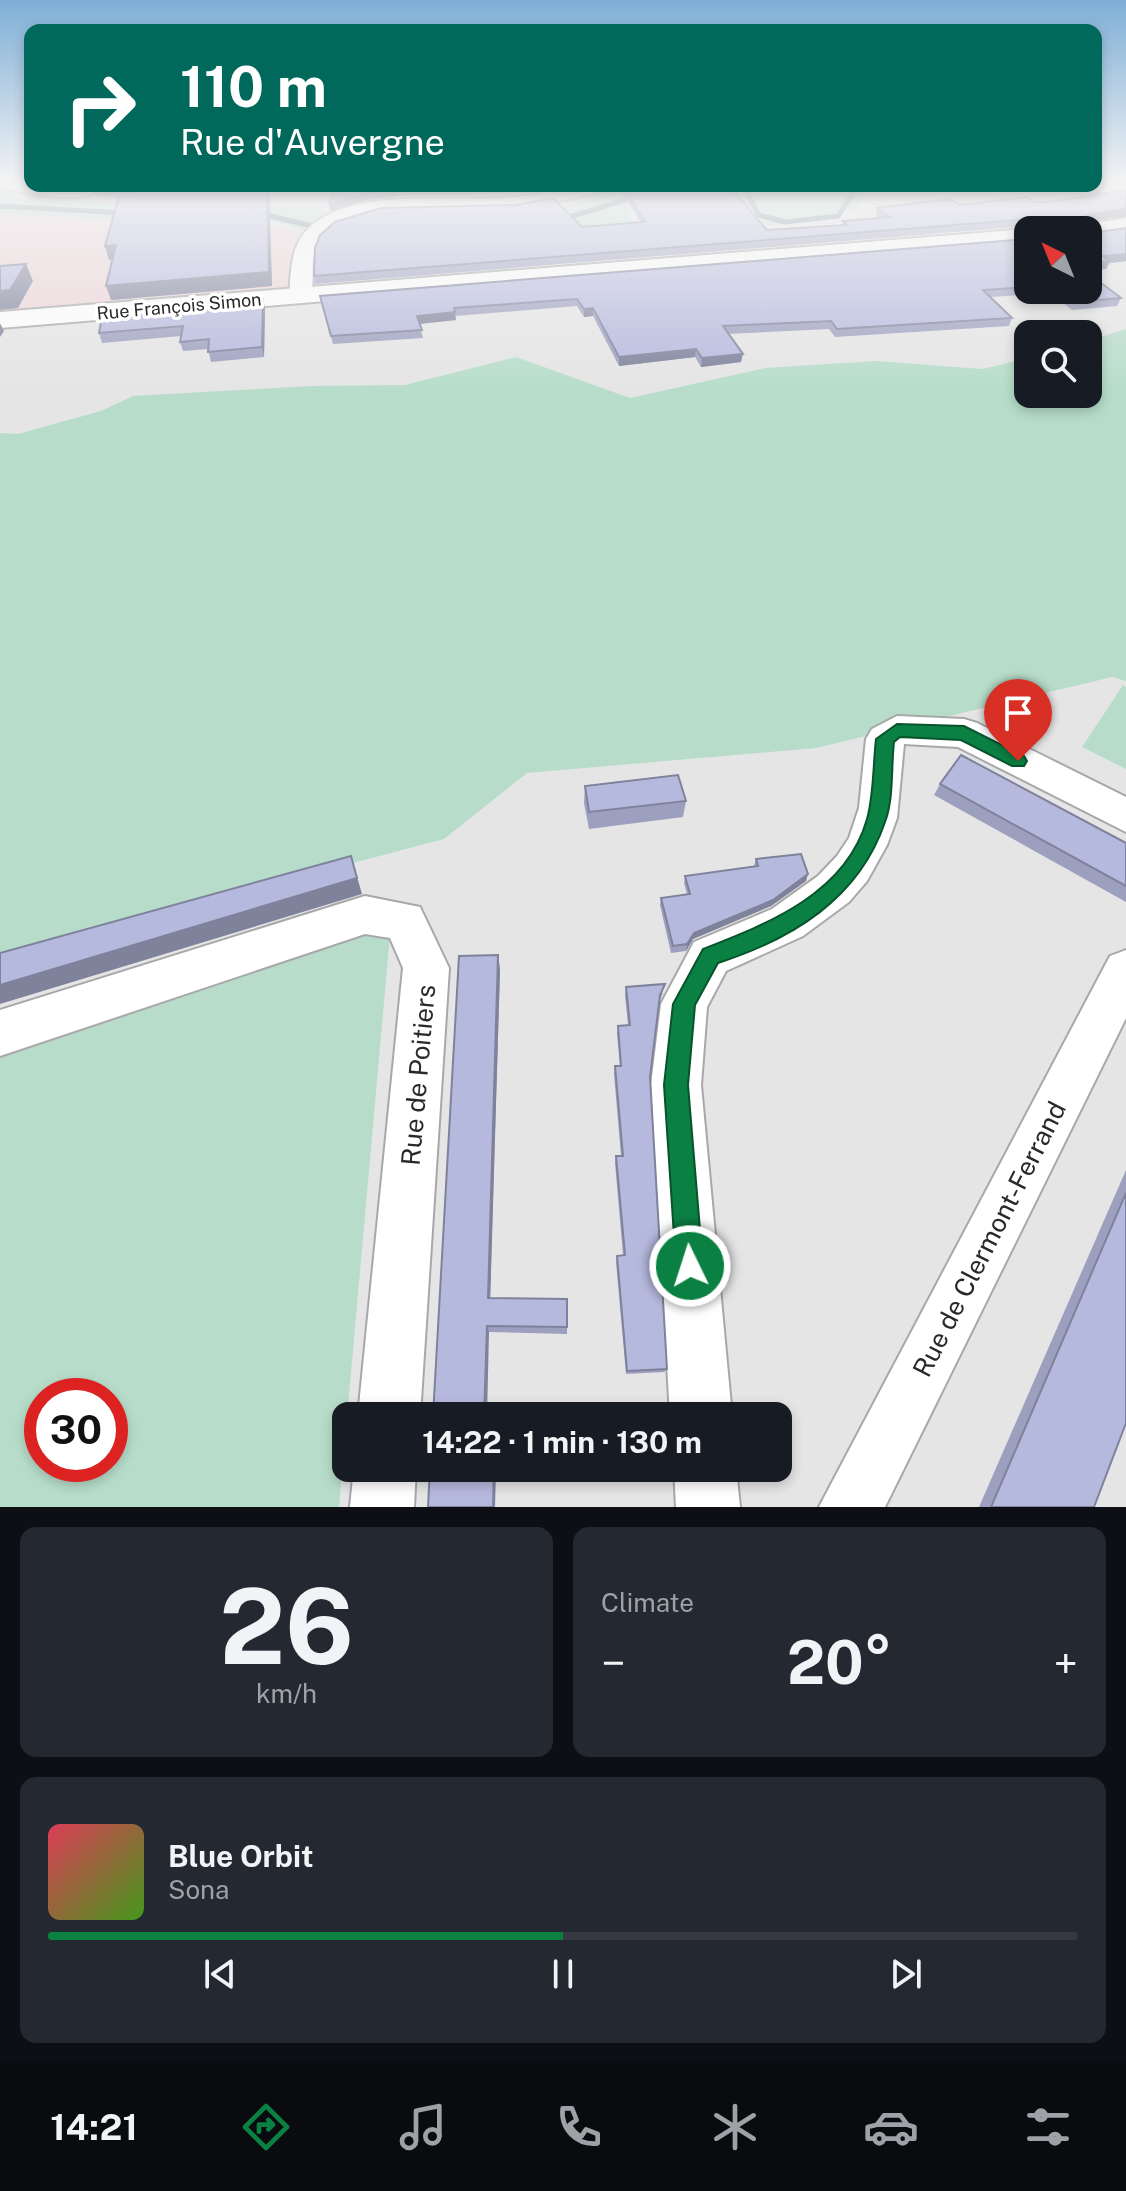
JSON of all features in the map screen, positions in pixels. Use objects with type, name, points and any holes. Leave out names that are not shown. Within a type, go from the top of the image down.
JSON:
[{"type":"main road","name":"Rue François Simon","points":[[0,320],[842,251]]},
{"type":"street","points":[[300,296],[305,251]]},
{"type":"street","points":[[700,1402],[676,1085],[684,1004],[710,956],[753,942],[791,921],[828,896],[857,864],[877,819],[885,739],[897,730],[964,733],[1126,816]]},
{"type":"street","name":"Rue de Poitiers","points":[[0,1033],[365,915],[405,921],[426,968],[390,1402]]},
{"type":"street","name":"Rue de Clermont-Ferrand","points":[[851,1507],[1126,971]]},
{"type":"street","points":[[382,1507],[384,1482]]},
{"type":"street","points":[[706,1482],[708,1507]]},
{"type":"shaded area","points":[[0,251],[306,251],[290,289],[0,312]]},
{"type":"green space","points":[[1126,329],[1126,681],[1112,677],[816,748],[527,773],[444,839],[0,956],[0,433],[18,434],[101,411],[133,396],[309,386],[405,385],[516,357],[630,398],[765,368],[876,361],[982,369],[1014,361],[1014,408],[1102,408],[1102,337]]},
{"type":"green space","points":[[1123,685],[1126,687],[1126,769],[1082,747]]},
{"type":"green space","points":[[391,924],[348,1402],[332,1402],[332,1482],[341,1482],[339,1507],[0,1507],[0,1048]]},
{"type":"building","points":[[114,251],[269,251],[269,272],[106,286]]},
{"type":"building","points":[[315,251],[624,251],[314,276]]},
{"type":"building","points":[[875,251],[1014,251],[1014,288],[983,290],[1012,318],[837,329],[831,321],[723,326],[743,354],[702,358],[696,349],[619,357],[593,308],[584,309],[577,299],[454,308],[455,312],[417,316],[422,330],[331,336],[320,296]]},
{"type":"building","points":[[1102,251],[1126,251],[1126,254],[1102,256]]},
{"type":"building","points":[[26,264],[10,290],[0,291],[0,266]]},
{"type":"building","points":[[1102,284],[1121,298],[1102,300]]},
{"type":"building","points":[[263,299],[262,347],[208,352],[209,339],[180,342],[183,326],[99,333],[103,312]]},
{"type":"building","points":[[961,755],[1126,843],[1126,886],[940,784]]},
{"type":"building","points":[[678,775],[686,801],[589,812],[585,786]]},
{"type":"building","points":[[801,854],[808,874],[773,900],[694,933],[687,944],[673,946],[661,898],[690,894],[685,876],[758,866],[756,859]]},
{"type":"building","points":[[351,856],[357,878],[0,985],[0,953]]},
{"type":"building","points":[[498,955],[488,1298],[567,1299],[567,1327],[487,1326],[484,1402],[434,1402],[459,956]]},
{"type":"building","points":[[665,984],[660,995],[650,1077],[667,1369],[627,1371],[617,1256],[625,1255],[616,1156],[623,1156],[615,1066],[621,1066],[618,1026],[630,1025],[626,987]]},
{"type":"building","points":[[1126,1193],[1126,1423],[1094,1507],[991,1507]]},
{"type":"building","points":[[429,1482],[494,1482],[493,1507],[428,1507]]},
{"type":"route","points":[[690,1266],[676,1085],[684,1004],[710,956],[753,942],[791,921],[828,896],[857,864],[877,819],[885,739],[897,730],[964,733],[1018,761]]}]
